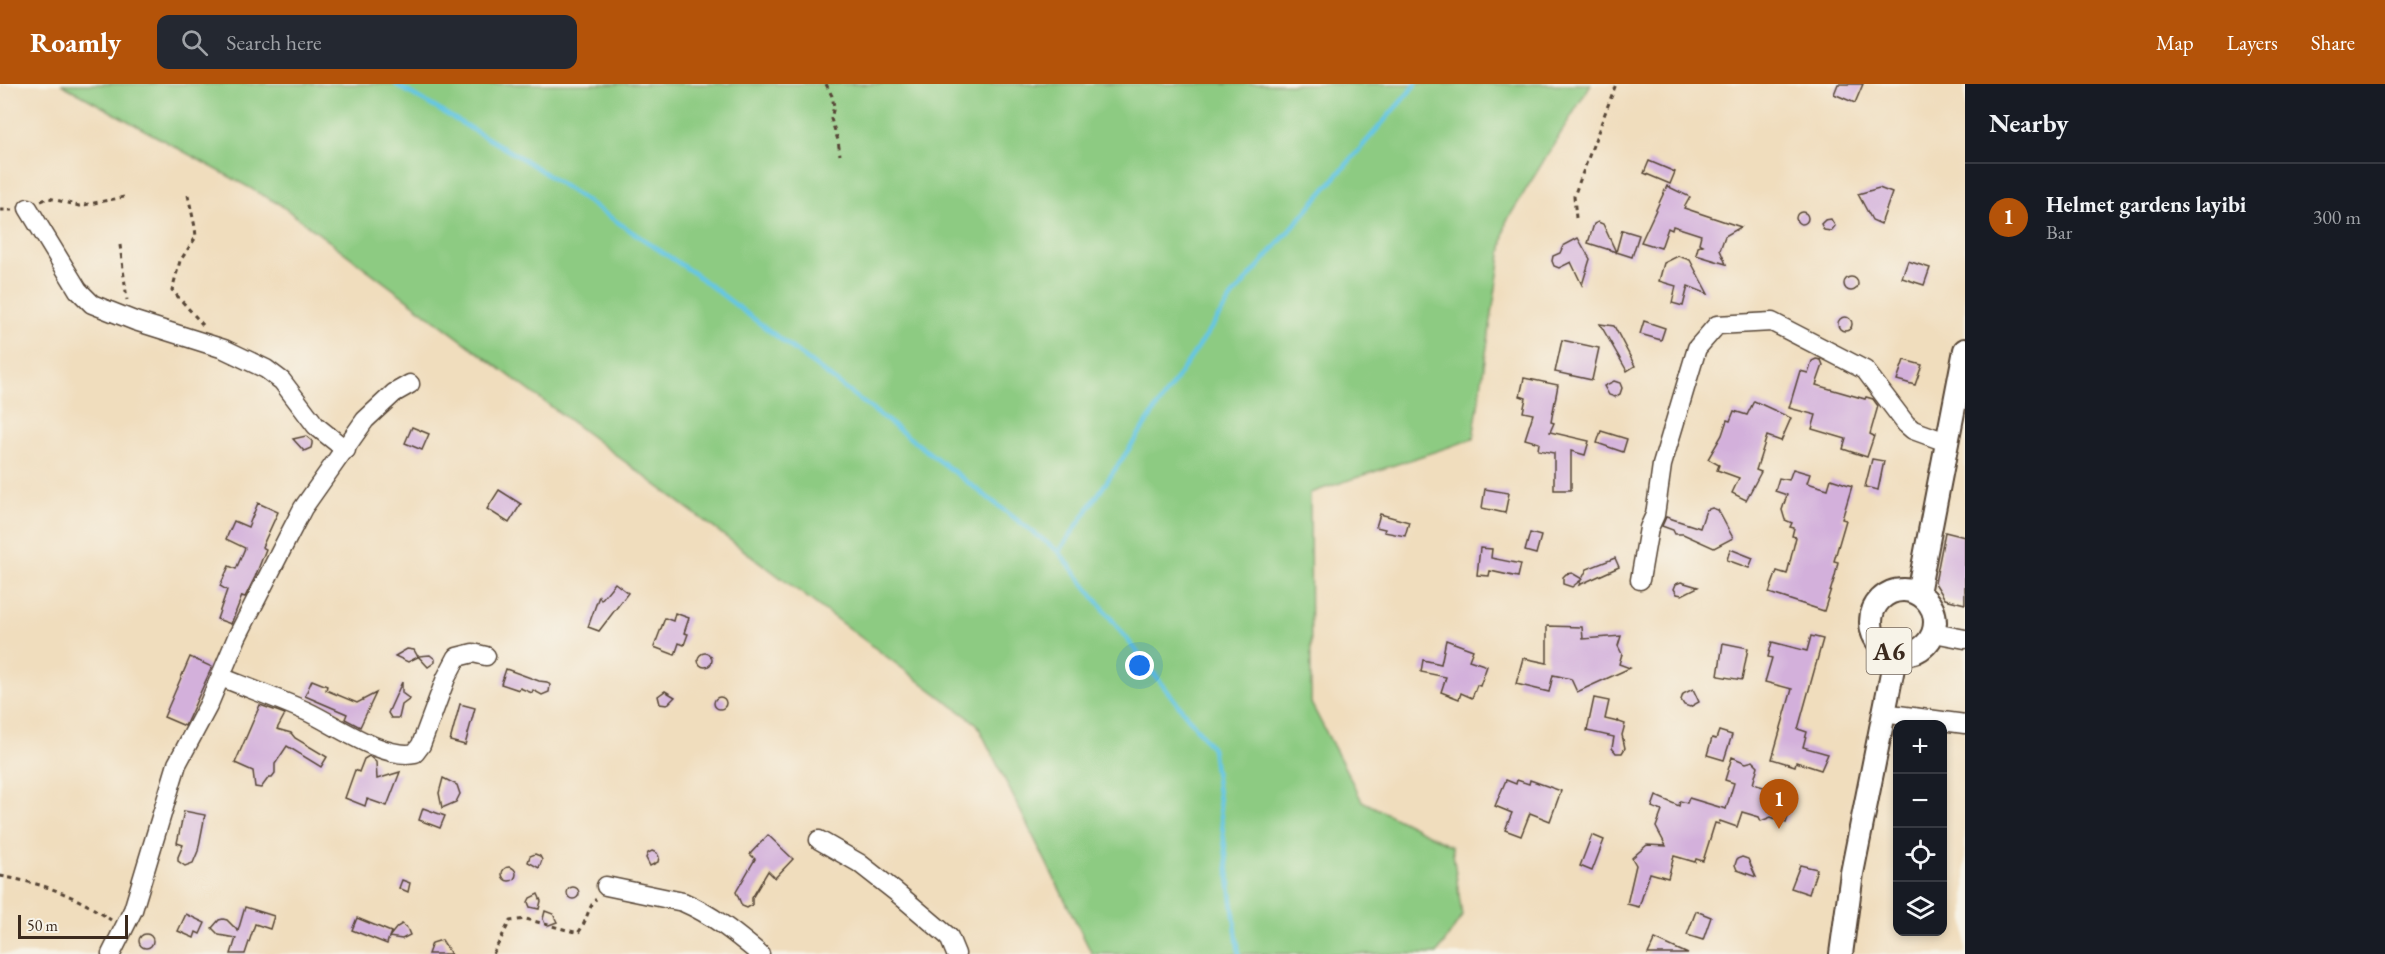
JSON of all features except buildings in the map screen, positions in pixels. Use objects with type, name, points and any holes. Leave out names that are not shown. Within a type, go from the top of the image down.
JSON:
[{"type":"main road","name":"A6","points":[[1918,593],[1965,350]]},
{"type":"main road","name":"A6","points":[[1893,591],[1918,593],[1932,607],[1935,620],[1934,633],[1926,646],[1919,650],[1904,654],[1888,650],[1876,639],[1871,623],[1872,615],[1880,600],[1893,591]]},
{"type":"main road","name":"A6","points":[[1841,954],[1852,873],[1896,653]]},
{"type":"street","points":[[28,208],[78,290],[92,303],[105,311],[224,349],[266,369],[282,381],[316,426],[346,450]]},
{"type":"street","points":[[1640,580],[1649,528],[1655,515],[1662,465],[1666,458],[1697,348],[1718,325],[1772,322],[1865,370],[1906,424],[1913,430],[1946,442]]},
{"type":"street","points":[[111,954],[133,910],[177,764],[208,706],[237,637],[303,508],[365,420],[394,393],[410,384]]},
{"type":"street","points":[[1934,633],[1965,639]]},
{"type":"street","points":[[221,677],[308,712],[370,743],[406,755],[415,753],[421,745],[446,678],[457,657],[473,653],[486,656]]},
{"type":"street","points":[[1883,713],[1965,724]]},
{"type":"street","points":[[819,840],[859,863],[896,892],[949,938],[956,954]]},
{"type":"street","points":[[606,886],[683,902],[725,926],[760,954]]},
{"type":"path","points":[[826,84],[834,106],[831,119],[840,155]]},
{"type":"path","points":[[1576,218],[1574,196],[1616,84]]},
{"type":"path","points":[[188,195],[196,237],[180,261],[172,290],[204,327]]},
{"type":"path","points":[[0,210],[28,208],[49,198],[80,206],[124,197]]},
{"type":"path","points":[[120,245],[125,296],[135,321]]},
{"type":"path","points":[[0,876],[30,881],[68,893],[124,928]]},
{"type":"path","points":[[492,954],[510,921],[526,919],[578,933],[584,925],[590,905],[606,886]]},
{"type":"green space","points":[[61,84],[1591,84],[1506,222],[1473,439],[1310,493],[1311,703],[1362,801],[1452,846],[1462,916],[1437,954],[1092,954],[977,724],[279,204]]},
{"type":"waterway","points":[[395,84],[528,162],[695,274],[1059,552],[1212,748],[1239,954]]},
{"type":"waterway","points":[[1059,552],[1232,297],[1416,84]]},
{"type":"place","name":"Helmet gardens layibi","points":[[1779,829]]}]
